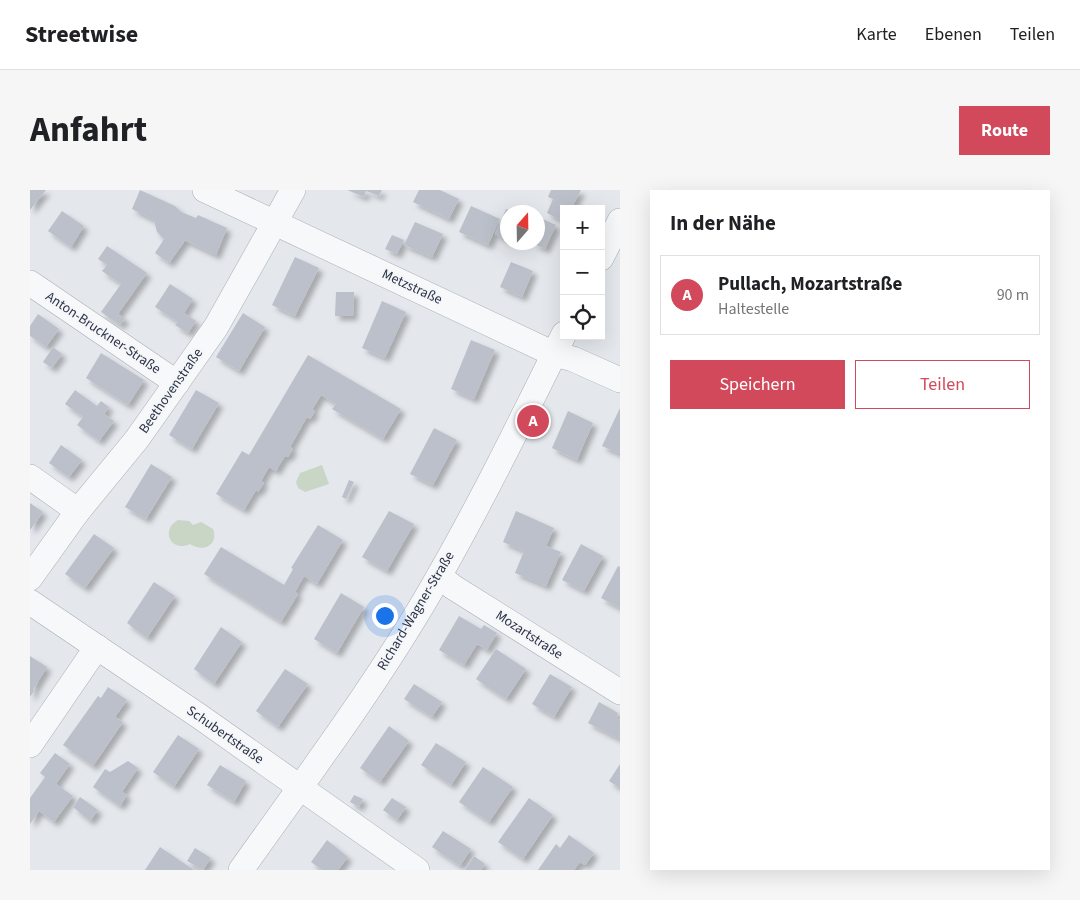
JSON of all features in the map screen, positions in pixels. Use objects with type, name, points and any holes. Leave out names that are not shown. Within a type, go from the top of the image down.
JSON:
[{"type":"street","name":"Metzstraße","points":[[205,190],[274,223],[559,344],[573,360],[620,380]]},
{"type":"street","name":"Beethovenstraße","points":[[30,578],[78,511],[137,439],[216,327],[294,190]]},
{"type":"street","points":[[605,250],[620,221]]},
{"type":"street","name":"Anton-Bruckner-Straße","points":[[30,284],[177,383]]},
{"type":"street","name":"Richard-Wagner-Straße","points":[[241,870],[385,664],[439,576],[489,484],[559,344]]},
{"type":"street","points":[[30,477],[78,511]]},
{"type":"street","name":"Mozartstraße","points":[[439,576],[452,587],[620,692]]},
{"type":"street","name":"Schubertstraße","points":[[30,602],[199,716],[417,870]]},
{"type":"street","points":[[30,744],[97,647]]},
{"type":"green space","points":[[322,465],[329,484],[305,492],[298,488],[296,482],[300,473]]},
{"type":"green space","points":[[178,520],[189,521],[193,525],[201,522],[213,529],[214,539],[212,543],[209,546],[200,548],[190,544],[183,546],[173,543],[170,539],[170,529]]},
{"type":"building","points":[[30,190],[46,190],[30,210]]},
{"type":"building","points":[[140,190],[175,206],[181,212],[196,218],[198,215],[227,228],[216,255],[186,241],[187,238],[169,263],[155,253],[164,239],[157,232],[154,220],[132,209]]},
{"type":"building","points":[[347,190],[382,190],[379,196],[366,191],[364,197]]},
{"type":"building","points":[[419,190],[440,190],[459,199],[449,219],[413,202]]},
{"type":"building","points":[[551,190],[581,190],[573,205],[560,205],[560,220],[547,213],[553,199],[548,197]]},
{"type":"building","points":[[471,206],[500,219],[488,245],[459,232]]},
{"type":"building","points":[[62,211],[84,226],[71,247],[48,231]]},
{"type":"building","points":[[545,220],[556,225],[545,249]]},
{"type":"building","points":[[415,222],[443,234],[432,257],[404,245]]},
{"type":"building","points":[[500,223],[500,236],[495,234]]},
{"type":"building","points":[[392,235],[404,240],[397,254],[385,249]]},
{"type":"building","points":[[107,246],[147,273],[118,314],[125,319],[120,325],[101,312],[121,284],[102,271],[107,265],[98,259]]},
{"type":"building","points":[[295,257],[319,268],[295,316],[272,305]]},
{"type":"building","points":[[511,262],[533,271],[522,297],[500,287]]},
{"type":"building","points":[[170,284],[193,299],[184,313],[196,321],[188,333],[175,325],[178,322],[155,307]]},
{"type":"building","points":[[336,292],[354,292],[353,316],[335,316]]},
{"type":"building","points":[[382,301],[406,312],[385,358],[362,348]]},
{"type":"building","points":[[243,313],[265,327],[239,371],[216,357]]},
{"type":"building","points":[[38,314],[59,329],[46,347],[30,336],[30,326]]},
{"type":"building","points":[[471,340],[495,350],[474,399],[451,389]]},
{"type":"building","points":[[53,347],[62,354],[52,368],[43,362]]},
{"type":"building","points":[[101,353],[144,380],[128,405],[86,378]]},
{"type":"building","points":[[308,355],[401,409],[383,439],[332,409],[336,404],[321,395],[312,410],[315,411],[310,419],[307,417],[290,447],[293,449],[288,457],[285,456],[276,471],[269,467],[261,481],[264,483],[258,492],[256,490],[244,510],[216,494],[242,451],[249,455]]},
{"type":"building","points":[[75,390],[97,406],[101,401],[109,407],[104,414],[114,421],[99,441],[77,425],[83,417],[65,404]]},
{"type":"building","points":[[196,390],[219,403],[192,449],[169,435]]},
{"type":"building","points":[[620,408],[620,454],[602,446]]},
{"type":"building","points":[[568,411],[593,423],[577,460],[552,448]]},
{"type":"building","points":[[434,428],[457,440],[433,485],[410,474]]},
{"type":"building","points":[[61,445],[82,460],[69,477],[49,463]]},
{"type":"building","points":[[151,464],[172,477],[146,519],[125,507]]},
{"type":"building","points":[[349,480],[354,482],[346,499],[342,497]]},
{"type":"building","points":[[30,503],[43,512],[30,530]]},
{"type":"building","points":[[389,511],[414,524],[387,571],[362,557]]},
{"type":"building","points":[[516,511],[554,528],[546,546],[561,552],[546,586],[515,573],[524,551],[503,542]]},
{"type":"building","points":[[318,525],[343,540],[317,584],[304,576],[295,592],[298,594],[281,622],[204,574],[221,547],[284,585],[293,569],[291,568]]},
{"type":"building","points":[[94,534],[114,548],[85,588],[65,574]]},
{"type":"building","points":[[581,544],[603,556],[584,591],[562,580]]},
{"type":"building","points":[[618,566],[620,567],[620,608],[601,598]]},
{"type":"building","points":[[154,582],[175,596],[147,638],[127,623]]},
{"type":"building","points":[[341,593],[364,607],[337,653],[314,639]]},
{"type":"building","points":[[459,616],[481,629],[484,625],[497,633],[487,650],[477,644],[464,665],[439,650]]},
{"type":"building","points":[[221,627],[242,642],[214,684],[194,669]]},
{"type":"building","points":[[496,649],[526,669],[506,699],[476,679]]},
{"type":"building","points":[[30,656],[47,667],[30,697]]},
{"type":"building","points":[[285,669],[308,684],[278,727],[256,711]]},
{"type":"building","points":[[550,674],[572,687],[554,717],[532,704]]},
{"type":"building","points":[[414,684],[442,702],[432,717],[404,699]]},
{"type":"building","points":[[108,687],[127,700],[115,717],[123,722],[93,766],[63,745],[98,696],[101,698]]},
{"type":"building","points":[[599,702],[618,713],[616,718],[620,720],[619,739],[588,723]]},
{"type":"building","points":[[389,726],[409,741],[380,782],[360,768]]},
{"type":"building","points":[[178,735],[199,749],[174,787],[153,772]]},
{"type":"building","points":[[436,743],[466,762],[451,785],[421,765]]},
{"type":"building","points":[[55,753],[70,764],[56,784],[73,796],[54,822],[39,811],[30,824],[30,798],[45,777],[40,773]]},
{"type":"building","points":[[128,761],[138,768],[122,792],[127,795],[120,806],[93,787],[105,769],[110,772]]},
{"type":"building","points":[[620,764],[620,788],[609,781]]},
{"type":"building","points":[[220,765],[246,781],[234,802],[207,785]]},
{"type":"building","points":[[483,767],[513,787],[489,822],[459,802]]},
{"type":"building","points":[[354,795],[363,799],[359,807],[350,802]]},
{"type":"building","points":[[80,797],[98,810],[90,821],[73,807]]},
{"type":"building","points":[[392,798],[406,807],[397,820],[383,810]]},
{"type":"building","points":[[529,798],[553,815],[523,859],[498,842]]},
{"type":"building","points":[[443,831],[471,849],[460,866],[432,847]]},
{"type":"building","points":[[569,835],[594,853],[585,865],[580,862],[574,870],[538,870],[556,844],[560,848]]},
{"type":"building","points":[[327,840],[348,857],[338,870],[322,870],[311,862]]},
{"type":"building","points":[[160,847],[194,870],[145,870]]},
{"type":"building","points":[[195,848],[211,858],[203,870],[187,861]]},
{"type":"building","points":[[474,856],[485,864],[481,870],[465,870]]},
{"type":"place","name":"Pullach, Mozartstraße","points":[[533,421]]}]
